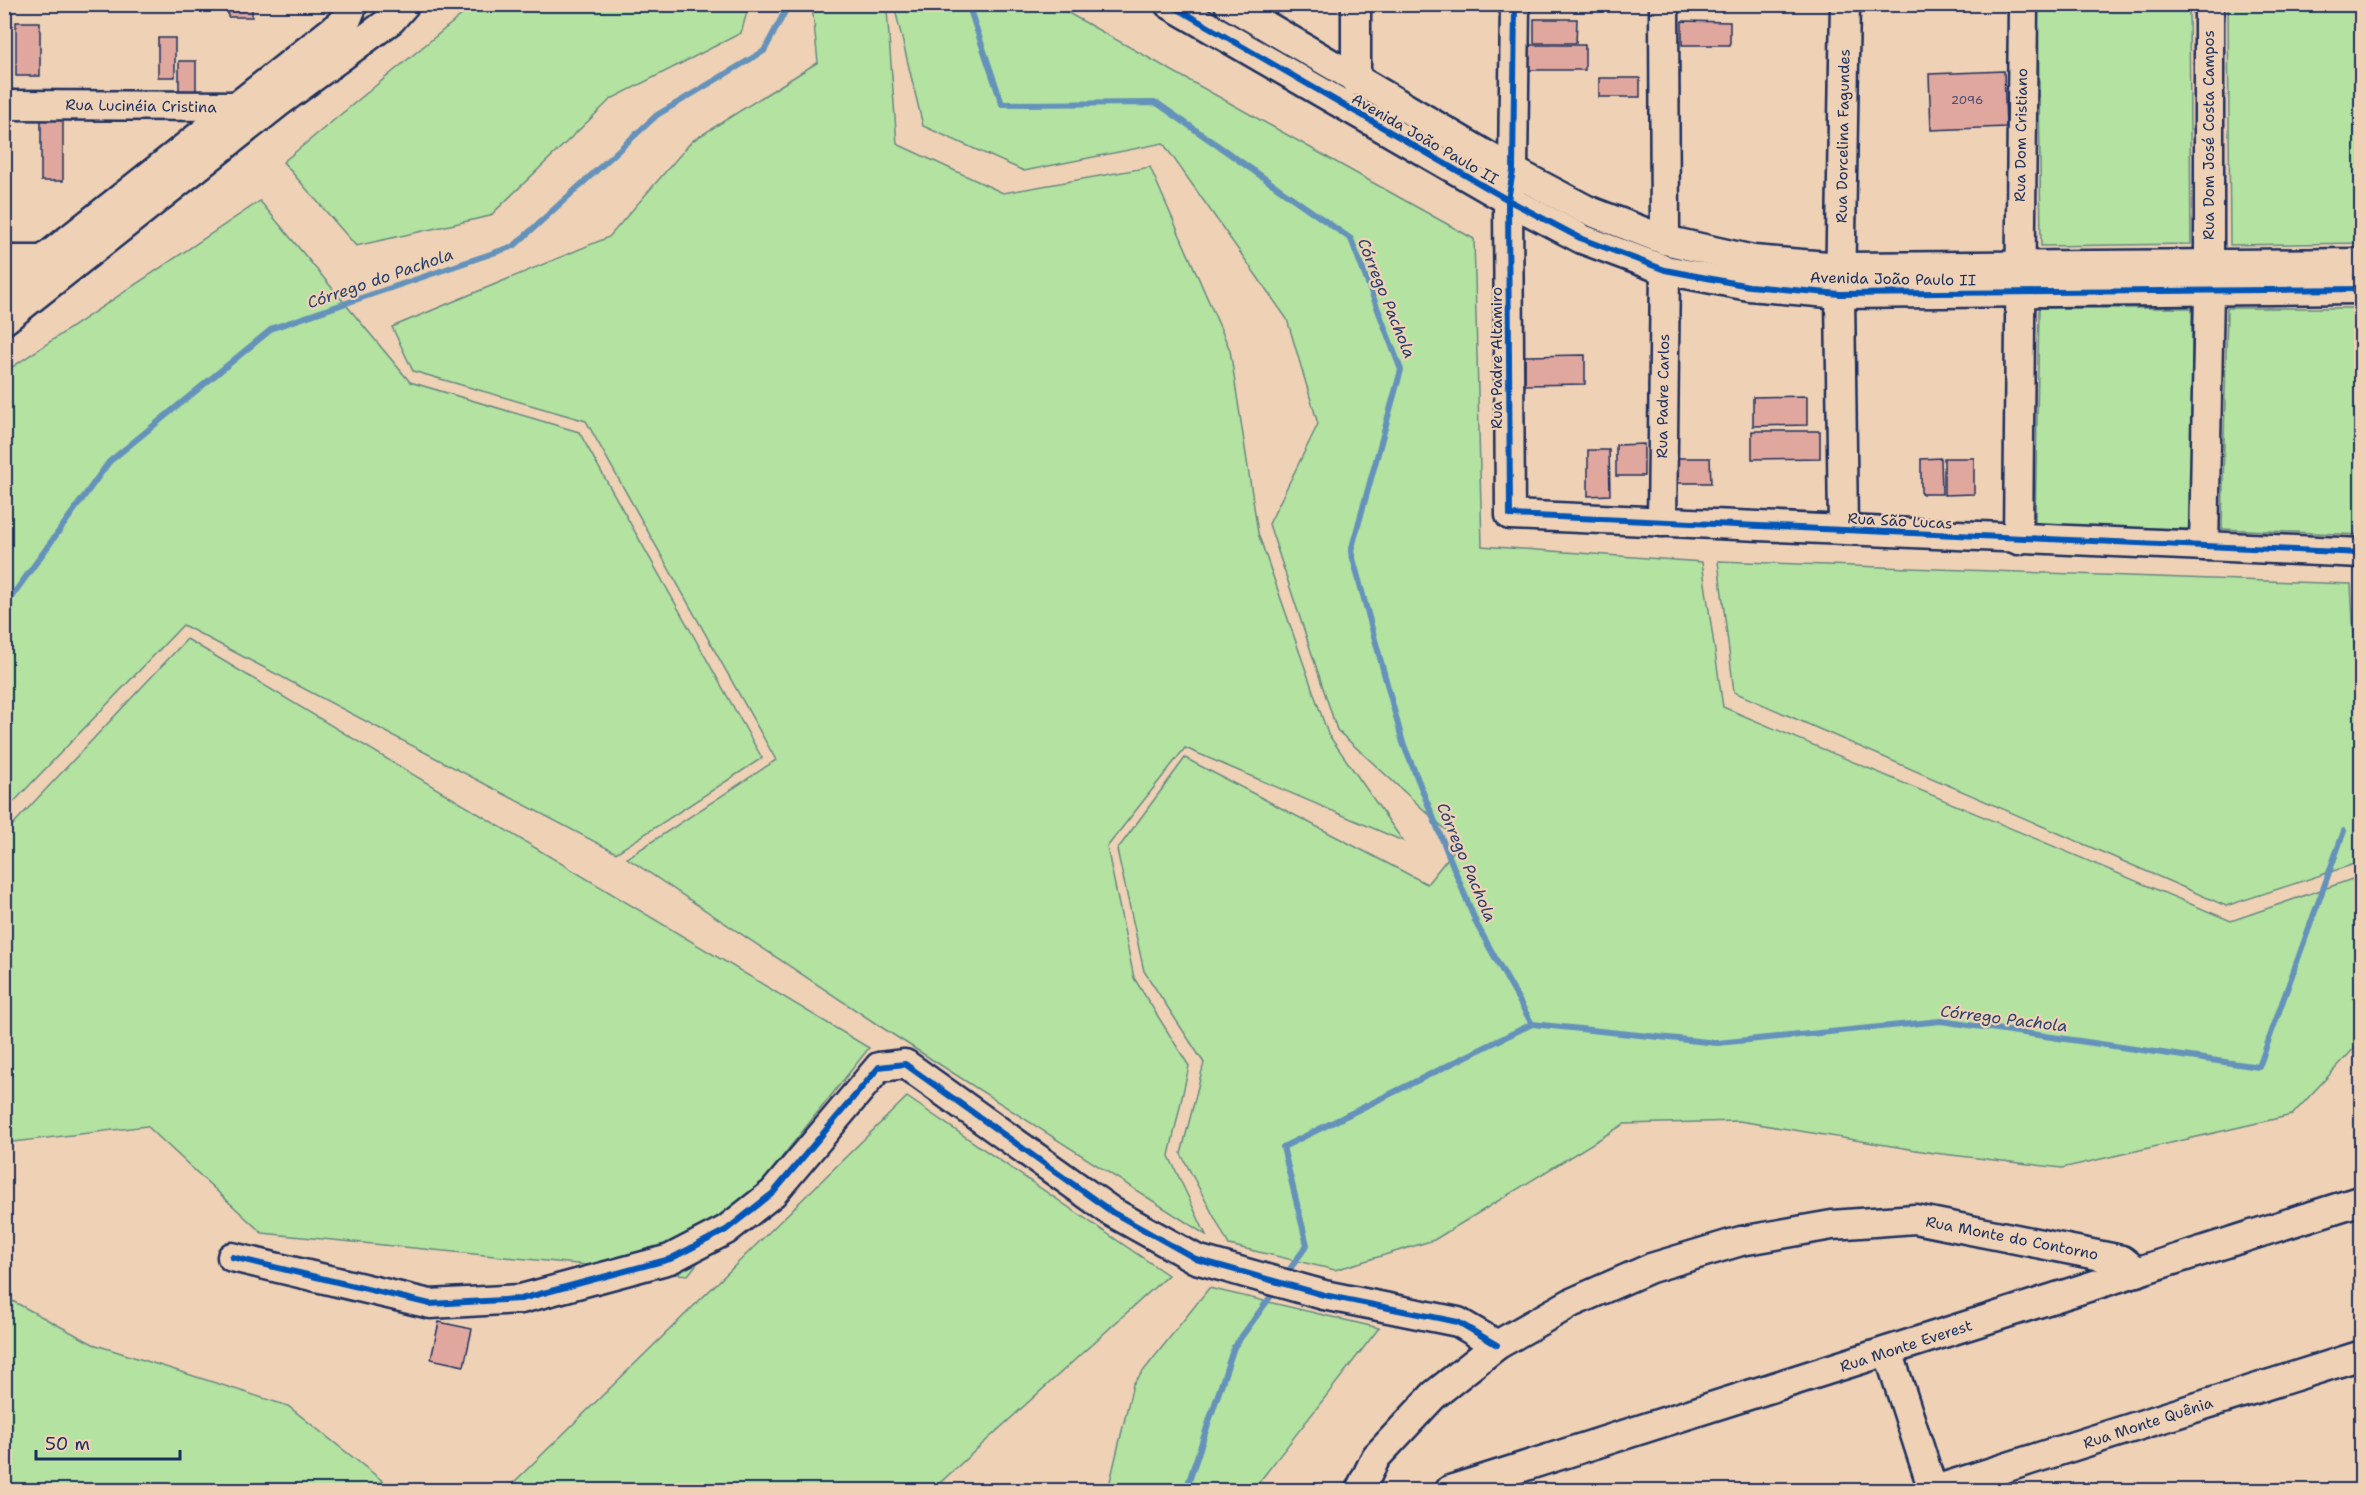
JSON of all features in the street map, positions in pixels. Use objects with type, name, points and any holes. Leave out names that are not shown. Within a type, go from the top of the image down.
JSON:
[{"type":"street","points":[[4,291],[347,19],[353,4]]},
{"type":"street","points":[[4,320],[278,103],[391,20],[405,4]]},
{"type":"street","name":"Avenida João Paulo II","points":[[1169,4],[1508,200],[1582,239],[1665,270],[1749,286],[1840,280],[2209,278],[2361,289]]},
{"type":"street","name":"Avenida João Paulo II","points":[[1229,4],[1356,81],[1513,171],[1587,210],[1665,240],[1840,280]]},
{"type":"street","points":[[1356,4],[1356,81]]},
{"type":"street","points":[[1513,171],[1515,4]]},
{"type":"street","points":[[1664,4],[1665,240]]},
{"type":"street","name":"Rua Dorcelina Fagundes","points":[[1843,529],[1840,280],[1845,4]]},
{"type":"street","name":"Rua Dom Cristiano","points":[[2018,540],[2023,4]]},
{"type":"street","name":"Rua Dom José Costa Campos","points":[[2204,546],[2209,278],[2209,4]]},
{"type":"street","name":"Rua Lucinéia Cristina","points":[[4,105],[236,107],[278,103]]},
{"type":"street","name":"Rua Padre Altamiro","points":[[1510,515],[1508,200],[1513,171]]},
{"type":"street","points":[[4,260],[44,259],[78,263]]},
{"type":"street","name":"Avenida João Paulo II","points":[[2209,278],[2361,263]]},
{"type":"street","name":"Rua Padre Carlos","points":[[1662,522],[1665,270]]},
{"type":"street","name":"Rua São Lucas","points":[[1510,515],[1843,529],[2018,540],[2361,553]]},
{"type":"street","points":[[232,1257],[430,1304],[521,1299],[670,1259],[726,1230],[773,1193],[879,1067],[905,1064],[1112,1212],[1196,1259],[1324,1295],[1458,1322],[1497,1345]]},
{"type":"street","name":"Rua Monte Everest","points":[[1450,1491],[2361,1200]]},
{"type":"street","name":"Rua Monte do Contorno","points":[[1360,1491],[1376,1457],[1419,1410],[1434,1395],[1497,1345],[1570,1303],[1651,1268],[1741,1240],[1832,1225],[1915,1219],[2122,1260],[2137,1272]]},
{"type":"street","points":[[1888,1351],[1934,1491]]},
{"type":"street","name":"Rua Monte Quênia","points":[[1934,1491],[2361,1355]]},
{"type":"green space","points":[[475,4],[749,5],[741,33],[611,99],[490,216],[356,246],[283,162]]},
{"type":"green space","points":[[812,5],[878,5],[887,10],[897,144],[1003,193],[1150,167],[1230,350],[1258,533],[1328,734],[1403,841],[1185,748],[1107,847],[1134,978],[1189,1066],[1169,1156],[1206,1235],[878,1025],[627,858],[776,760],[586,421],[413,371],[392,327],[609,237],[692,141],[818,62]]},
{"type":"green space","points":[[894,5],[1054,5],[1474,239],[1482,546],[1702,562],[1723,707],[2231,921],[2361,876],[2361,1041],[2292,1115],[2062,1168],[1934,1153],[1739,1121],[1624,1124],[1434,1240],[1335,1270],[1229,1245],[1181,1154],[1204,1063],[1144,971],[1117,850],[1185,758],[1427,884],[1460,843],[1337,730],[1269,524],[1318,424],[1287,319],[1163,143],[1024,171],[923,126]]},
{"type":"green space","points":[[2038,5],[2189,5],[2191,244],[2041,246]]},
{"type":"green space","points":[[2228,5],[2361,5],[2361,243],[2230,245]]},
{"type":"green space","points":[[260,201],[410,382],[579,432],[762,758],[616,853],[183,625],[5,811],[5,372]]},
{"type":"green space","points":[[2039,308],[2192,308],[2192,529],[2035,527]]},
{"type":"green space","points":[[2227,308],[2361,308],[2361,535],[2222,529]]},
{"type":"green space","points":[[1718,561],[2351,584],[2361,765],[2361,862],[2226,906],[1734,692]]},
{"type":"green space","points":[[187,639],[869,1048],[688,1275],[262,1233],[147,1126],[5,1143],[4,834]]},
{"type":"green space","points":[[907,1097],[1168,1275],[932,1490],[506,1490]]},
{"type":"green space","points":[[1209,1288],[1379,1328],[1253,1490],[1108,1490],[1133,1384]]},
{"type":"green space","points":[[5,1297],[93,1344],[288,1406],[394,1490],[5,1490]]},
{"type":"building","points":[[228,4],[252,4],[252,17],[228,17]]},
{"type":"building","points":[[1534,19],[1577,19],[1576,43],[1534,43]]},
{"type":"building","points":[[1682,21],[1730,22],[1730,45],[1682,45]]},
{"type":"building","points":[[16,22],[40,22],[40,76],[16,76]]},
{"type":"building","points":[[158,38],[175,38],[175,77],[158,77]]},
{"type":"building","points":[[1527,45],[1585,45],[1585,70],[1527,70]]},
{"type":"building","points":[[179,61],[196,61],[196,95],[179,95]]},
{"type":"building","points":[[2004,71],[2006,127],[1931,130],[1929,74]]},
{"type":"building","points":[[1599,78],[1640,78],[1640,97],[1599,97]]},
{"type":"building","points":[[41,117],[63,117],[63,181],[41,181]]},
{"type":"building","points":[[1585,355],[1585,384],[1525,385],[1525,356]]},
{"type":"building","points":[[1807,396],[1807,425],[1753,426],[1753,397]]},
{"type":"building","points":[[1752,431],[1820,431],[1820,458],[1752,459]]},
{"type":"building","points":[[1644,444],[1644,476],[1616,476],[1616,445]]},
{"type":"building","points":[[1588,450],[1609,450],[1610,495],[1588,496]]},
{"type":"building","points":[[1677,458],[1710,458],[1711,483],[1677,483]]},
{"type":"building","points":[[1941,458],[1942,494],[1921,494],[1921,459]]},
{"type":"building","points":[[1944,458],[1974,458],[1974,494],[1944,495]]},
{"type":"building","points":[[439,1322],[472,1329],[464,1366],[431,1359]]},
{"type":"waterway","name":"Córrego do Pachola","points":[[4,607],[109,462],[273,328],[514,246],[657,115],[764,51],[789,4]]},
{"type":"waterway","name":"Córrego Pachola","points":[[968,4],[1002,104],[1157,103],[1351,239],[1401,370],[1351,551],[1403,743],[1477,925],[1532,1024]]},
{"type":"waterway","name":"Córrego Pachola","points":[[1532,1024],[1717,1043],[1941,1021],[2259,1067],[2344,831]]},
{"type":"waterway","points":[[1285,1276],[1307,1245],[1283,1147],[1532,1024]]},
{"type":"waterway","points":[[1186,1490],[1234,1347],[1276,1289]]},
{"type":"cycle path","points":[[1169,4],[1508,200],[1582,239],[1665,270],[1749,286],[1840,294],[2362,289]]},
{"type":"cycle path","points":[[1515,4],[1513,171],[1508,200],[1510,515],[2362,553]]},
{"type":"cycle path","points":[[232,1257],[430,1304],[521,1299],[670,1259],[726,1230],[773,1193],[879,1067],[905,1064],[1112,1212],[1196,1259],[1324,1295],[1458,1322],[1497,1345]]}]
